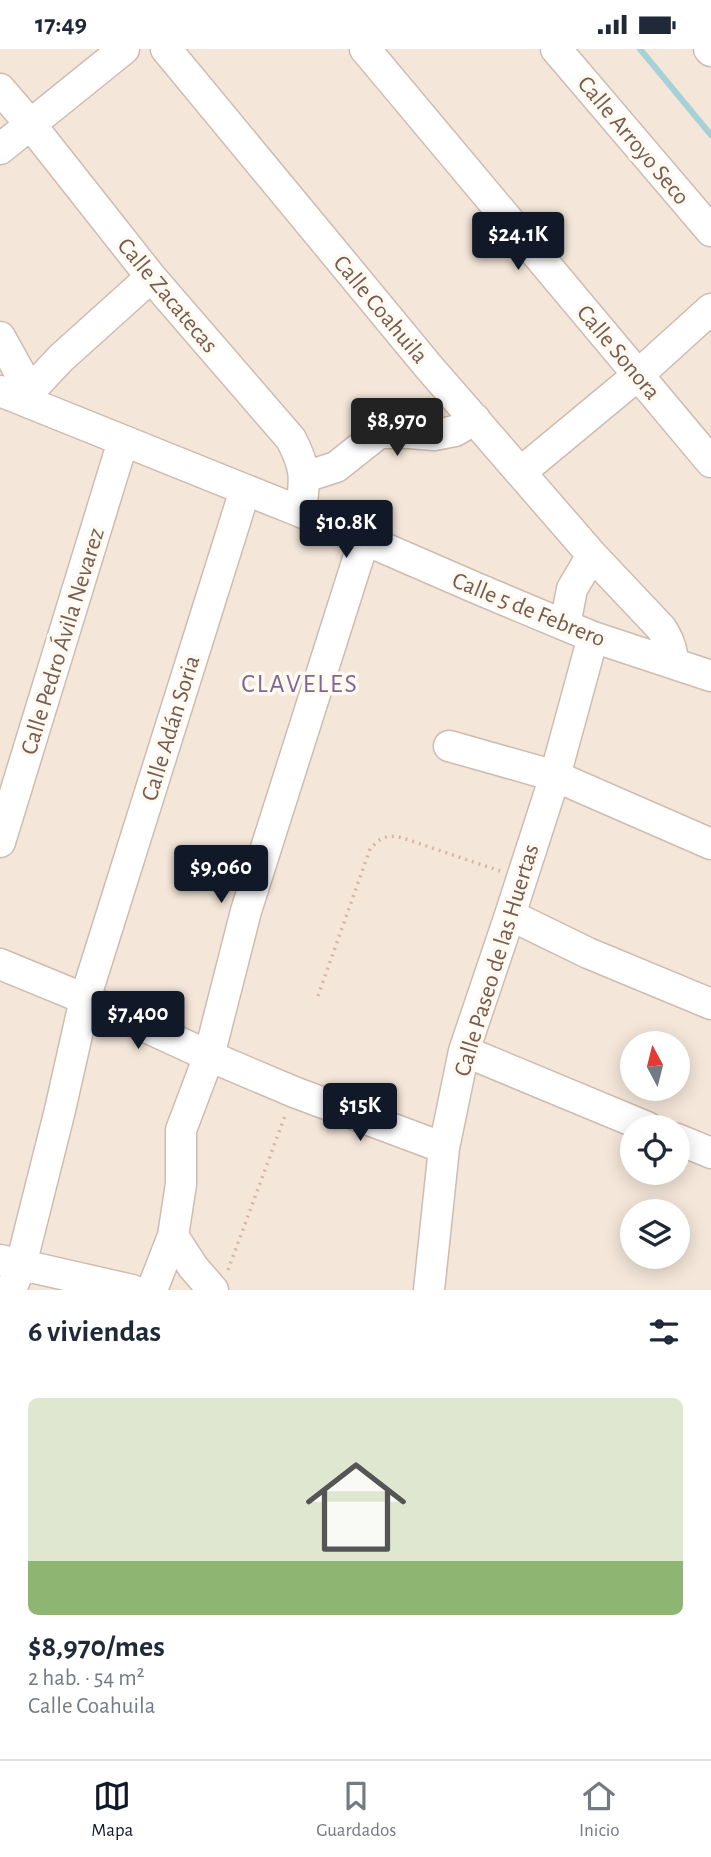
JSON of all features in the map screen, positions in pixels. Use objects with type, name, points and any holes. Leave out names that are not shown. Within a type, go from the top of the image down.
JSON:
[{"type":"street","points":[[0,149],[124,49]]},
{"type":"street","name":"Calle Coahuila","points":[[166,49],[428,366],[592,555],[661,628],[669,639],[673,663]]},
{"type":"street","name":"Calle Sonora","points":[[365,49],[711,461]]},
{"type":"street","name":"Calle Arroyo Seco","points":[[556,49],[711,231]]},
{"type":"street","name":"Calle Zacatecas","points":[[0,89],[150,277],[291,439],[301,458],[305,477],[301,512]]},
{"type":"street","points":[[0,337],[12,396],[61,358],[150,277]]},
{"type":"street","points":[[522,472],[638,375],[711,309]]},
{"type":"street","name":"Calle 5 de Febrero","points":[[12,396],[301,512],[565,625],[711,675]]},
{"type":"street","points":[[305,477],[335,467],[379,433],[434,435],[455,431],[475,419]]},
{"type":"street","name":"Calle Pedro Ávila Nevarez","points":[[0,842],[123,441]]},
{"type":"street","name":"Calle Adán Soria","points":[[11,1272],[60,1110],[85,999],[245,490]]},
{"type":"street","points":[[152,1290],[173,1236],[181,1184],[181,1131],[209,1056],[246,911],[364,540]]},
{"type":"street","points":[[565,625],[572,589],[592,555]]},
{"type":"street","name":"Calle Paseo de las Huertas","points":[[429,1290],[444,1148],[464,1051],[555,776],[593,636]]},
{"type":"street","points":[[449,746],[555,776],[711,844]]},
{"type":"street","points":[[510,915],[588,953],[711,1004]]},
{"type":"street","points":[[0,964],[294,1092],[444,1148]]},
{"type":"street","points":[[464,1051],[620,1116]]},
{"type":"street","points":[[690,1144],[711,1153]]},
{"type":"street","points":[[173,1236],[193,1267],[219,1284]]},
{"type":"street","points":[[11,1272],[132,1290]]},
{"type":"path","points":[[318,996],[370,849],[380,839],[393,835],[522,878]]},
{"type":"path","points":[[219,1284],[294,1092]]},
{"type":"shaded area","points":[[0,49],[711,49],[711,1290],[0,1290]]},
{"type":"waterway","points":[[640,49],[711,135]]},
{"type":"district","name":"CLAVELES","points":[[300,683]]}]
